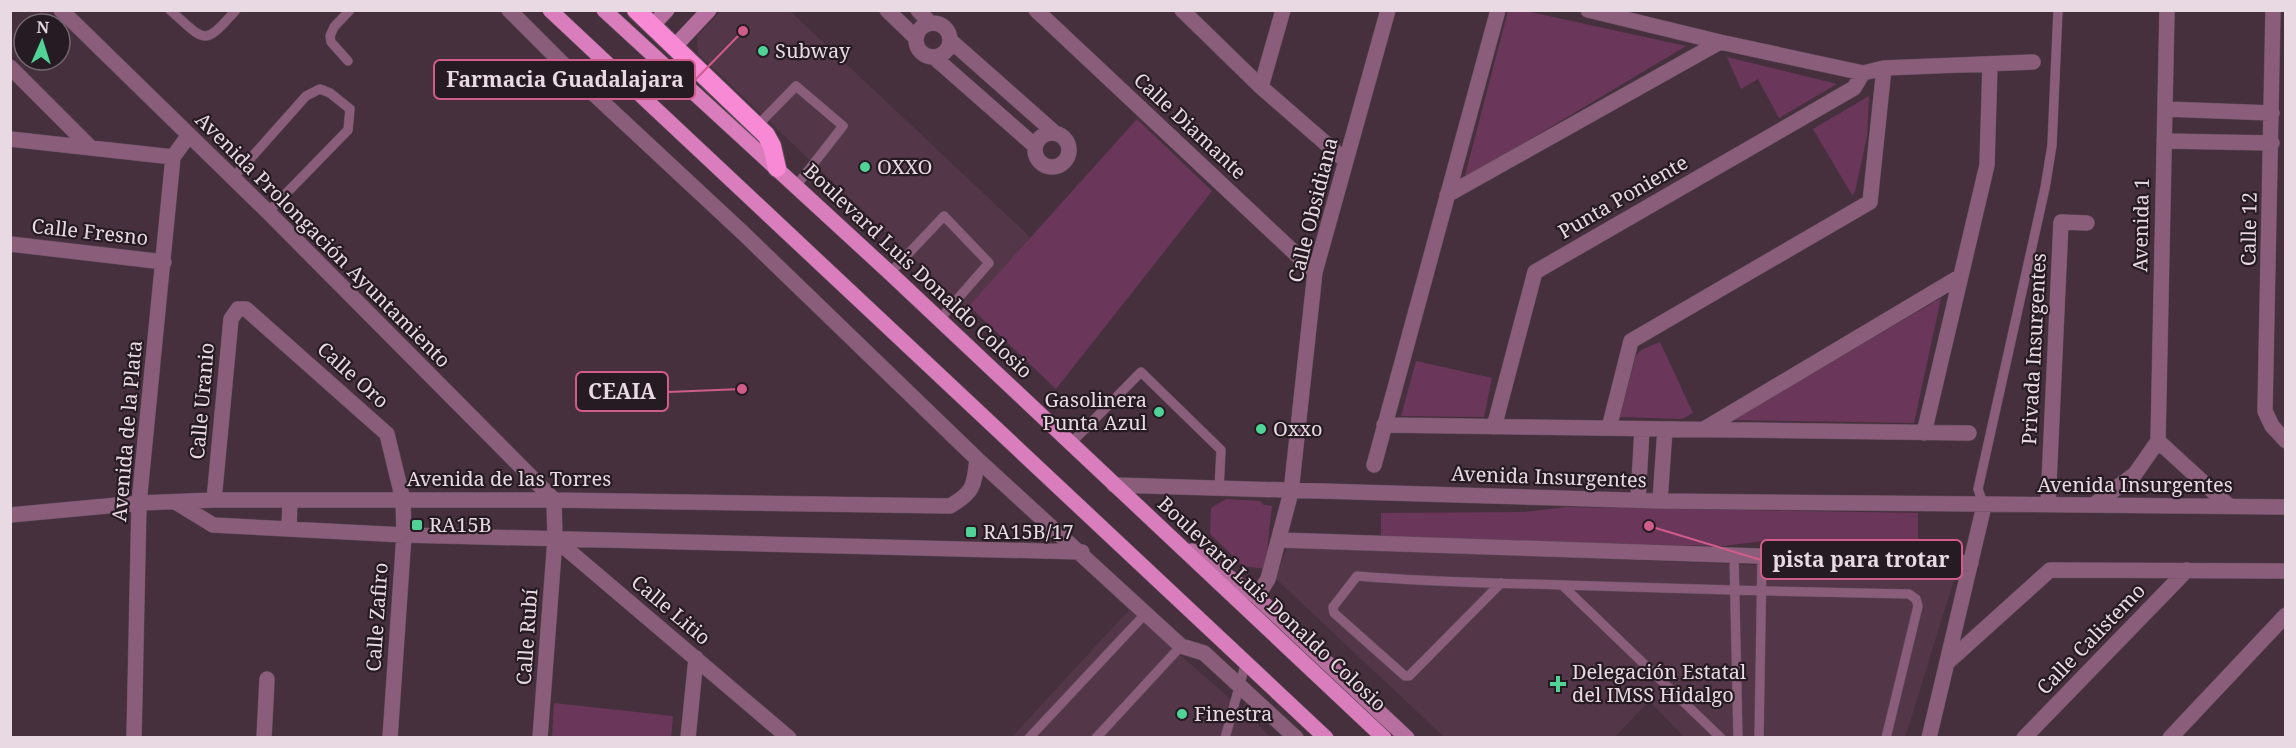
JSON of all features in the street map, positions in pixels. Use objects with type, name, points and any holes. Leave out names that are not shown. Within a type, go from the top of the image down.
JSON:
[{"type":"highway","points":[[636,10],[676,45],[757,126],[772,146],[777,168]]},
{"type":"main road","points":[[550,10],[1326,738]]},
{"type":"main road","name":"Boulevard Luis Donaldo Colosio","points":[[604,10],[890,273],[1384,738]]},
{"type":"street","name":"Avenida Prolongación Ayuntamiento","points":[[61,10],[268,212],[554,500]]},
{"type":"street","points":[[509,10],[581,82],[742,232],[977,459],[1082,552],[1182,646],[1204,653],[1296,738]]},
{"type":"street","points":[[653,26],[667,10]]},
{"type":"street","points":[[676,45],[709,10]]},
{"type":"street","points":[[887,10],[916,38],[921,52],[935,58],[1035,146]]},
{"type":"street","points":[[918,10],[930,23],[945,28],[951,41],[1067,142],[1069,151],[1061,165],[1045,166],[1035,154],[1035,146],[1039,138],[1054,133]]},
{"type":"street","name":"Calle Diamante","points":[[1036,10],[1316,272]]},
{"type":"street","points":[[1182,10],[1261,87],[1346,161]]},
{"type":"street","points":[[1261,87],[1283,10]]},
{"type":"street","name":"Calle Obsidiana","points":[[1257,597],[1268,579],[1281,540],[1291,492],[1316,272],[1388,10]]},
{"type":"street","points":[[1374,465],[1498,10]]},
{"type":"street","points":[[1588,10],[1863,73],[1884,68],[2032,62]]},
{"type":"street","name":"Avenida 1","points":[[2158,441],[2167,10]]},
{"type":"street","name":"Calle 12","points":[[2273,10],[2265,411],[2272,426],[2286,441]]},
{"type":"street","points":[[916,38],[921,28],[930,23]]},
{"type":"street","points":[[935,58],[948,49],[951,41]]},
{"type":"street","points":[[1447,195],[1720,42]]},
{"type":"street","points":[[1924,433],[1987,165],[1990,64]]},
{"type":"street","points":[[10,67],[91,148]]},
{"type":"street","points":[[1609,428],[1631,341],[1870,202],[1884,68]]},
{"type":"street","name":"Punta Poniente","points":[[1494,427],[1535,272],[1854,88],[1863,73]]},
{"type":"street","points":[[2165,109],[2272,113]]},
{"type":"street","points":[[10,138],[173,157],[189,135]]},
{"type":"street","points":[[2164,141],[2272,143]]},
{"type":"street","name":"Avenida de la Plata","points":[[134,738],[139,503],[173,157]]},
{"type":"street","name":"Privada Insurgentes","points":[[2048,504],[2061,222],[2087,223]]},
{"type":"street","name":"Calle Fresno","points":[[10,244],[164,262]]},
{"type":"street","points":[[1704,429],[1961,276]]},
{"type":"street","name":"Calle Oro","points":[[238,309],[250,312],[387,434],[403,500]]},
{"type":"street","name":"Calle Uranio","points":[[214,500],[231,319],[238,309]]},
{"type":"street","points":[[1384,425],[1969,433]]},
{"type":"street","points":[[1638,500],[1642,429]]},
{"type":"street","points":[[1660,501],[1665,429]]},
{"type":"street","points":[[2095,504],[2135,474],[2158,441],[2229,506]]},
{"type":"street","name":"Avenida de las Torres","points":[[10,515],[139,503],[214,500],[554,500],[950,506],[968,495],[975,477],[977,459]]},
{"type":"street","name":"Avenida Insurgentes","points":[[1114,485],[1291,492],[1660,501],[1984,506],[2095,504],[2286,507]]},
{"type":"street","points":[[289,529],[290,500]]},
{"type":"street","name":"Calle Zafiro","points":[[390,738],[404,535],[403,500]]},
{"type":"street","points":[[554,500],[555,539]]},
{"type":"street","points":[[177,503],[213,525],[404,535],[1082,552]]},
{"type":"street","points":[[1929,738],[1984,506]]},
{"type":"street","points":[[1170,535],[1257,597],[1407,738]]},
{"type":"street","name":"Calle Litio","points":[[555,539],[789,738]]},
{"type":"street","name":"Calle Rubí","points":[[540,738],[555,539]]},
{"type":"street","points":[[1281,540],[1762,558],[1971,563]]},
{"type":"street","points":[[1949,661],[2050,570],[2286,571]]},
{"type":"street","name":"Calle Calistemo","points":[[2024,738],[2187,570]]},
{"type":"street","points":[[2170,738],[2286,615]]},
{"type":"street","points":[[688,738],[696,658]]},
{"type":"street","points":[[264,738],[267,679]]},
{"type":"lane","points":[[170,10],[199,36],[206,37],[213,36],[236,10]]},
{"type":"lane","points":[[348,61],[331,42],[330,36],[334,27],[350,10]]},
{"type":"lane","points":[[1984,506],[1978,489],[2045,188],[2052,145],[2058,10]]},
{"type":"lane","points":[[757,126],[796,86],[843,126],[796,186]]},
{"type":"lane","points":[[233,178],[306,96],[320,89],[330,93],[350,109],[348,130],[268,212]]},
{"type":"lane","points":[[890,273],[944,216],[990,263],[939,320]]},
{"type":"lane","points":[[1071,443],[1141,372],[1221,450],[1219,489]]},
{"type":"lane","points":[[1734,557],[1738,738]]},
{"type":"lane","points":[[1759,738],[1762,558]]},
{"type":"lane","points":[[1501,583],[1409,676],[1405,676],[1334,613],[1333,608],[1357,576],[1456,583],[1501,583],[1735,592],[1909,594],[1916,599],[1918,606],[1886,738]]},
{"type":"lane","points":[[1562,585],[1721,738]]},
{"type":"lane","points":[[1029,738],[1147,612]]},
{"type":"lane","points":[[1096,738],[1182,646]]},
{"type":"lane","points":[[1225,738],[1245,662]]},
{"type":"shaded area","points":[[721,11],[790,11],[1031,238],[967,309],[698,54],[697,36]]},
{"type":"shaded area","points":[[1508,11],[1526,11],[1686,46],[1464,179]]},
{"type":"shaded area","points":[[1727,57],[1837,84],[1779,118],[1758,79],[1741,89]]},
{"type":"shaded area","points":[[1869,96],[1867,136],[1855,192],[1852,195],[1813,129]]},
{"type":"shaded area","points":[[1137,119],[1212,191],[1056,389],[969,306]]},
{"type":"shaded area","points":[[1941,298],[1914,423],[1732,420]]},
{"type":"shaded area","points":[[1660,342],[1693,413],[1682,419],[1620,417],[1636,355],[1643,349]]},
{"type":"shaded area","points":[[1416,361],[1492,378],[1484,417],[1401,416]]},
{"type":"shaded area","points":[[1226,499],[1260,501],[1264,505],[1272,506],[1265,569],[1243,566],[1210,534],[1211,508]]},
{"type":"shaded area","points":[[1566,507],[1918,513],[1918,539],[1780,539],[1723,546],[1381,539],[1381,513],[1524,512]]},
{"type":"shaded area","points":[[1288,546],[1956,573],[1905,738],[1684,737],[1649,701],[1615,737],[1444,737],[1275,578]]},
{"type":"shaded area","points":[[1129,610],[1243,710],[1271,737],[1011,738]]},
{"type":"shaded area","points":[[554,703],[673,716],[671,737],[552,737]]},
{"type":"place","name":"Farmacia Guadalajara","points":[[743,31]]},
{"type":"place","name":"Subway","points":[[763,51]]},
{"type":"place","name":"OXXO","points":[[865,167]]},
{"type":"place","name":"CEAIA","points":[[742,389]]},
{"type":"place","name":"Gasolinera Punta Azul","points":[[1159,412]]},
{"type":"place","name":"Oxxo","points":[[1261,429]]},
{"type":"place","name":"RA15B","points":[[417,525]]},
{"type":"place","name":"pista para trotar","points":[[1649,526]]},
{"type":"place","name":"RA15B/17","points":[[971,532]]},
{"type":"place","name":"Delegación Estatal del IMSS Hidalgo","points":[[1558,684]]},
{"type":"place","name":"Finestra","points":[[1182,714]]}]
